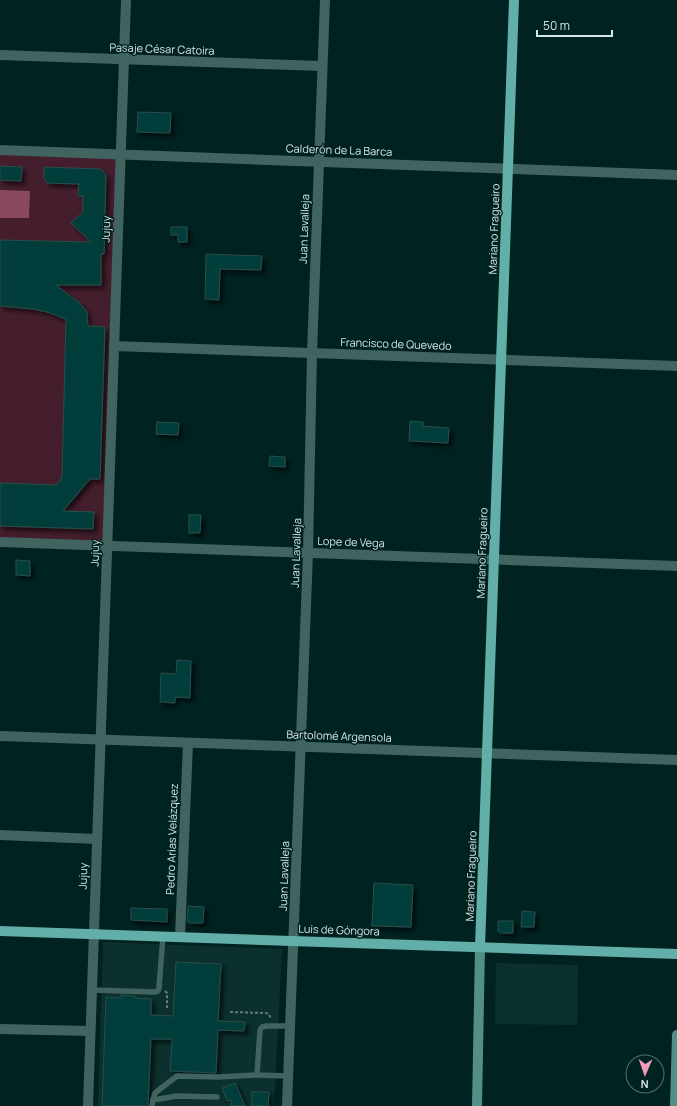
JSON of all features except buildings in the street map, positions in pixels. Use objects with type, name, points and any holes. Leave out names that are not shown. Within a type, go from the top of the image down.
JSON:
[{"type":"main road","name":"Mariano Fragueiro","points":[[477,1106],[480,947],[514,0]]},
{"type":"main road","name":"Luis de Góngora","points":[[0,931],[677,954]]},
{"type":"main road","points":[[675,1106],[677,1035]]},
{"type":"street","name":"Jujuy","points":[[88,1106],[126,0]]},
{"type":"street","name":"Juan Lavalleja","points":[[287,1106],[308,553],[312,353],[325,0]]},
{"type":"street","name":"Pasaje César Catoira","points":[[0,55],[322,66]]},
{"type":"street","name":"Calderón de La Barca","points":[[0,150],[677,175]]},
{"type":"street","name":"Francisco de Quevedo","points":[[114,346],[677,366]]},
{"type":"street","name":"Lope de Vega","points":[[0,542],[677,566]]},
{"type":"street","name":"Bartolomé Argensola","points":[[0,736],[677,760]]},
{"type":"street","name":"Pedro Arias Velázquez","points":[[180,937],[188,743]]},
{"type":"street","points":[[0,835],[97,838]]},
{"type":"street","points":[[0,1029],[90,1032]]},
{"type":"lane","points":[[92,990],[158,991],[162,936]]},
{"type":"lane","points":[[257,1075],[260,1030],[262,1027],[290,1026]]},
{"type":"lane","points":[[152,1103],[155,1093],[177,1076],[288,1076]]},
{"type":"lane","points":[[152,1103],[177,1096],[217,1097]]},
{"type":"path","points":[[158,991],[164,991],[167,994],[167,1008]]},
{"type":"path","points":[[230,1012],[266,1012],[271,1016],[270,1026]]},
{"type":"shaded area","points":[[0,150],[120,154],[107,546],[0,542]]},
{"type":"shaded area","points":[[0,190],[30,191],[29,218],[0,218]]},
{"type":"shaded area","points":[[103,942],[282,949],[274,1106],[98,1106]]},
{"type":"shaded area","points":[[496,963],[578,965],[577,1025],[495,1024]]}]
